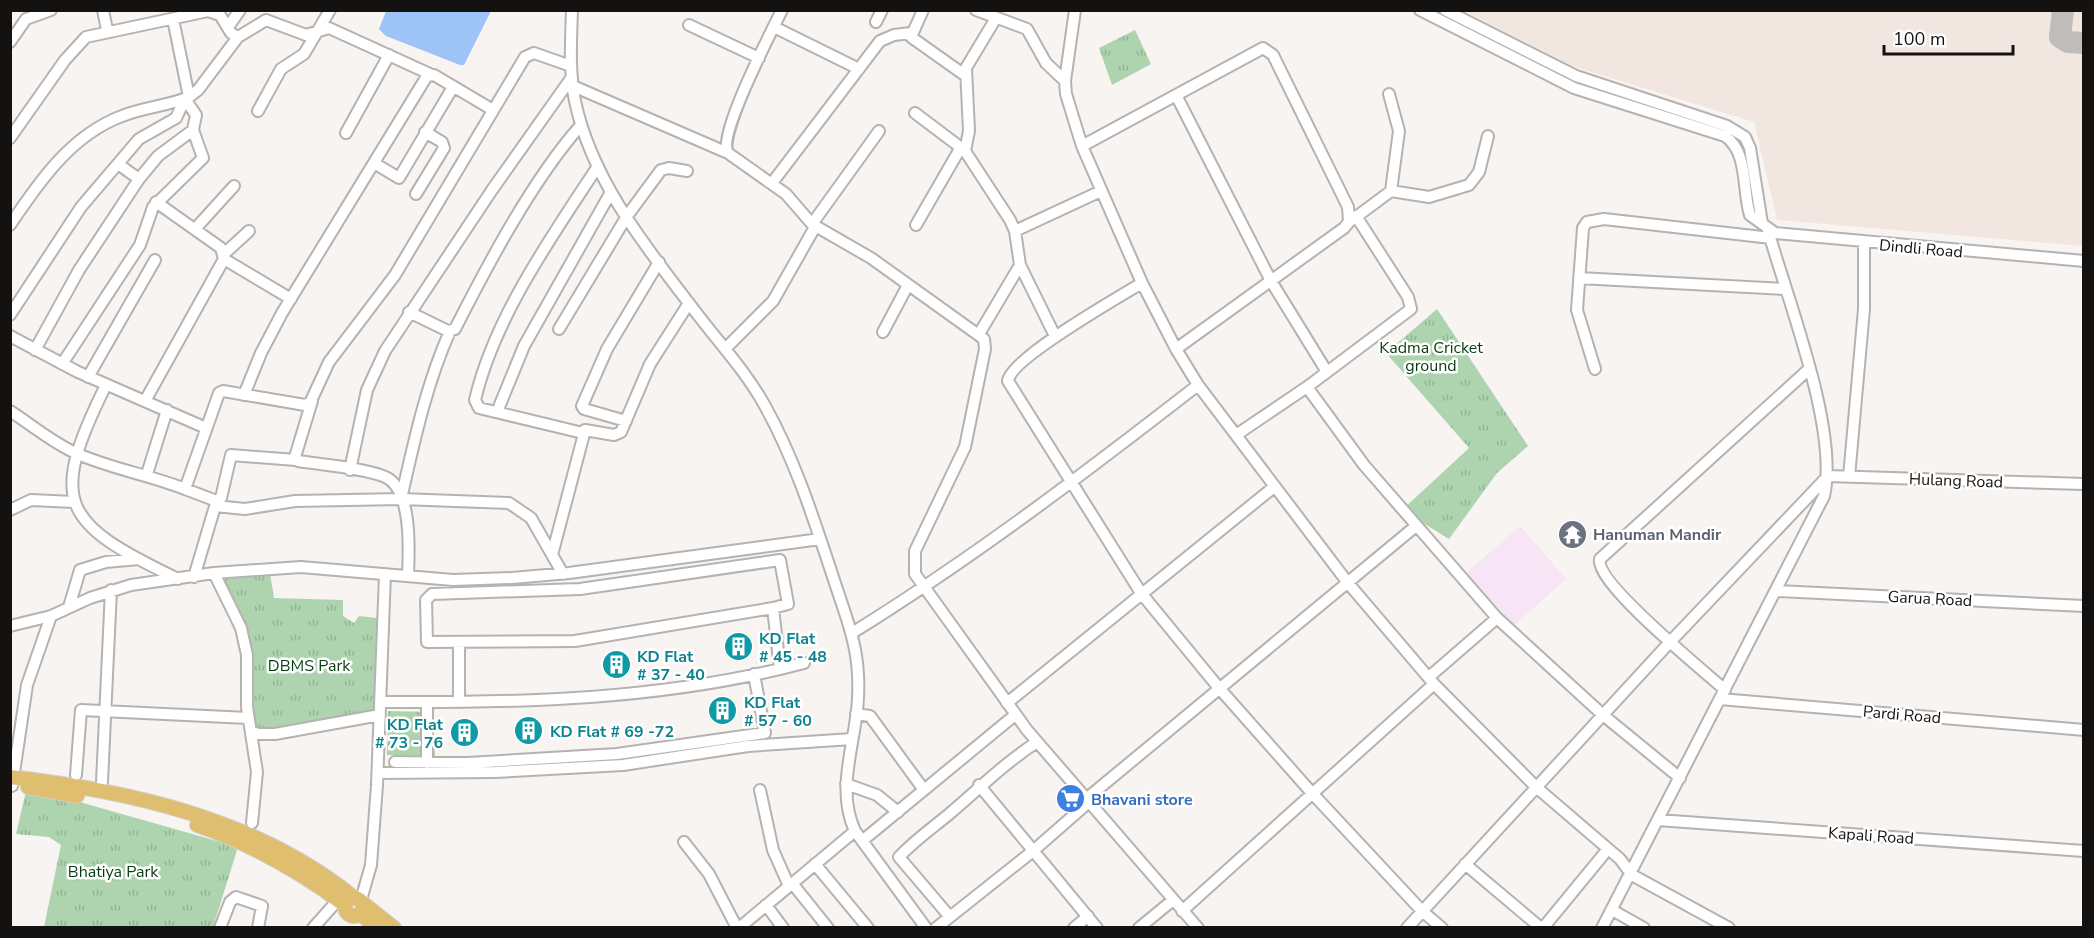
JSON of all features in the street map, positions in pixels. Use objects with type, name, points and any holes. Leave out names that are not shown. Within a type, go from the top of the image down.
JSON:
[{"type":"main road","points":[[11,782],[133,807],[207,829],[293,868],[394,927]]},
{"type":"main road","points":[[354,903],[376,927]]},
{"type":"street","points":[[10,42],[26,19],[51,10]]},
{"type":"street","points":[[103,10],[107,30]]},
{"type":"street","points":[[228,27],[240,10]]},
{"type":"street","points":[[258,111],[281,69],[304,54],[321,29],[330,10]]},
{"type":"street","points":[[572,10],[572,76],[581,125],[598,166],[627,216],[765,406],[785,448],[820,539],[858,652],[856,714],[846,784],[848,816],[862,842],[926,927]]},
{"type":"street","points":[[728,153],[725,149],[726,139],[759,58],[782,10]]},
{"type":"street","points":[[876,22],[882,10]]},
{"type":"street","points":[[911,33],[923,10]]},
{"type":"street","points":[[976,10],[1027,29],[1046,63],[1065,81]]},
{"type":"street","points":[[1076,10],[1065,81],[1066,94],[1082,146],[1142,283],[1176,349],[1198,385],[1348,583],[1431,680],[1536,787],[1620,859],[1630,873],[1729,927]]},
{"type":"street","points":[[1420,10],[1574,88],[1725,136],[1732,141],[1740,158],[1750,215],[1767,230]]},
{"type":"street","points":[[1445,10],[1568,72],[1712,119],[1745,137],[1750,148],[1767,230],[1817,397],[1828,476],[1824,496],[1602,927]]},
{"type":"street","points":[[10,138],[86,37],[107,30],[209,11],[220,15],[238,38]]},
{"type":"street","points":[[916,225],[963,149],[969,131],[966,76],[970,59],[996,18]]},
{"type":"street","points":[[62,364],[140,245],[146,220],[156,202],[202,158],[193,130],[196,115],[187,98],[173,19]]},
{"type":"street","points":[[10,225],[38,183],[62,156],[103,125],[121,116],[187,98],[198,90],[238,38],[266,20],[306,35],[329,28],[430,74],[493,110]]},
{"type":"street","points":[[689,25],[759,58]]},
{"type":"street","points":[[774,27],[859,69]]},
{"type":"street","points":[[772,183],[880,41],[894,34],[911,33]]},
{"type":"street","points":[[911,33],[916,42],[966,76]]},
{"type":"street","points":[[1082,146],[1257,51],[1268,50],[1353,219],[1408,297],[1411,309],[1307,387],[1236,435]]},
{"type":"street","points":[[296,460],[295,455],[312,401],[329,362],[395,275],[529,54],[728,153],[786,194],[813,225],[871,258],[984,339],[985,349],[965,447],[914,558],[915,574],[923,589],[1015,715],[1198,927]]},
{"type":"street","points":[[346,133],[389,55]]},
{"type":"street","points":[[244,395],[261,353],[291,299],[430,74]]},
{"type":"street","points":[[350,470],[367,390],[385,351],[409,312],[572,76]]},
{"type":"street","points":[[374,163],[399,178],[453,87]]},
{"type":"street","points":[[1389,94],[1399,131],[1391,191]]},
{"type":"street","points":[[1176,95],[1271,281],[1327,372]]},
{"type":"street","points":[[10,315],[81,207],[146,133],[172,122],[187,98]]},
{"type":"street","points":[[915,113],[963,149],[1000,203],[1015,231],[1020,265],[1055,336]]},
{"type":"street","points":[[401,499],[424,401],[450,331],[454,329],[475,289],[560,148],[581,125]]},
{"type":"street","points":[[35,350],[79,270],[139,179],[158,156],[193,130]]},
{"type":"street","points":[[725,349],[773,302],[813,225],[879,131]]},
{"type":"street","points":[[416,194],[444,147],[442,142],[425,132]]},
{"type":"street","points":[[1176,349],[1391,191],[1429,197],[1469,185],[1479,172],[1488,136]]},
{"type":"street","points":[[118,164],[139,179]]},
{"type":"street","points":[[584,433],[479,408],[475,400],[496,341],[562,222],[598,166]]},
{"type":"street","points":[[559,329],[627,216],[661,170],[669,168],[687,171]]},
{"type":"street","points":[[195,229],[234,186]]},
{"type":"street","points":[[1015,231],[1101,191]]},
{"type":"street","points":[[496,412],[524,346],[611,192]]},
{"type":"street","points":[[156,202],[221,248],[224,256],[291,299]]},
{"type":"street","name":"Dindli Road","points":[[1595,369],[1579,320],[1579,278],[1583,228],[1587,222],[1594,220],[1767,230],[1783,235],[1863,243],[2084,261]]},
{"type":"street","points":[[145,401],[224,256],[249,231]]},
{"type":"street","points":[[1848,477],[1864,309],[1863,243]]},
{"type":"street","points":[[88,377],[155,260]]},
{"type":"street","points":[[626,421],[584,409],[582,406],[607,349],[659,261]]},
{"type":"street","points":[[980,334],[1020,265]]},
{"type":"street","points":[[1579,278],[1785,289]]},
{"type":"street","points":[[1142,283],[1055,336],[1012,372],[1008,381],[1141,593],[1219,688],[1311,792],[1422,911],[1442,927]]},
{"type":"street","points":[[883,332],[908,285]]},
{"type":"street","points":[[552,555],[584,433],[587,429],[617,435],[626,421],[650,364],[689,303]]},
{"type":"street","points":[[409,312],[450,331]]},
{"type":"street","points":[[10,336],[88,377],[206,428]]},
{"type":"street","points":[[1723,694],[1620,594],[1601,571],[1599,558],[1809,369]]},
{"type":"street","points":[[106,385],[76,453],[71,488],[74,502],[81,517],[96,532],[139,559],[178,579]]},
{"type":"street","points":[[852,633],[923,589],[1070,483],[1198,385]]},
{"type":"street","points":[[1307,387],[1364,465],[1497,618],[1603,715],[1680,778]]},
{"type":"street","points":[[185,489],[219,393],[223,391],[305,405],[312,401]]},
{"type":"street","points":[[147,474],[167,410]]},
{"type":"street","points":[[10,411],[76,453],[104,464],[147,474],[218,502],[245,509],[295,501],[401,499],[508,503],[524,511],[531,518],[563,574]]},
{"type":"street","points":[[194,577],[231,455],[296,460],[386,477],[394,483],[401,499],[409,537],[408,576]]},
{"type":"street","points":[[1407,927],[1670,642],[1828,476]]},
{"type":"street","name":"Hulang Road","points":[[1828,476],[2084,484]]},
{"type":"street","points":[[1007,704],[1274,487]]},
{"type":"street","points":[[10,510],[31,500],[74,502]]},
{"type":"street","points":[[936,927],[1033,851],[1087,801],[1219,688],[1416,526]]},
{"type":"street","points":[[10,626],[51,616],[111,590],[214,573],[301,567],[453,580],[563,574],[820,539]]},
{"type":"street","points":[[69,607],[80,570],[106,562],[139,559]]},
{"type":"street","points":[[780,560],[788,604],[773,608],[575,640],[427,642],[426,600],[432,594],[580,589],[780,560]]},
{"type":"street","points":[[214,573],[244,640],[248,718],[252,731],[257,772],[252,823]]},
{"type":"street","points":[[313,927],[354,903],[371,865],[378,773],[385,574]]},
{"type":"street","points":[[102,782],[111,590]]},
{"type":"street","name":"Garua Road","points":[[1777,591],[2084,606]]},
{"type":"street","points":[[773,608],[780,669]]},
{"type":"street","points":[[11,782],[27,685],[51,616]]},
{"type":"street","points":[[1182,911],[1497,618]]},
{"type":"street","points":[[459,643],[459,702]]},
{"type":"street","points":[[381,702],[459,702],[663,691],[804,663]]},
{"type":"street","points":[[395,762],[468,763],[617,754],[765,732],[754,674]]},
{"type":"street","name":"Pardi Road","points":[[1723,694],[2084,730]]},
{"type":"street","points":[[426,702],[427,763]]},
{"type":"street","points":[[76,775],[80,713],[85,709],[248,718]]},
{"type":"street","points":[[856,714],[870,717],[924,790]]},
{"type":"street","points":[[252,731],[258,734],[275,734],[380,715]]},
{"type":"street","points":[[862,842],[1015,715]]},
{"type":"street","points":[[378,773],[495,772],[623,765],[748,746],[852,739]]},
{"type":"street","points":[[950,917],[899,857],[918,836],[950,813],[979,785],[1037,742]]},
{"type":"street","points":[[846,784],[877,795],[898,812]]},
{"type":"street","points":[[979,785],[1097,927]]},
{"type":"street","points":[[760,790],[773,850],[790,885],[828,927]]},
{"type":"street","name":"Kapali Road","points":[[1658,820],[2084,851]]},
{"type":"street","points":[[684,842],[709,874],[721,903],[738,927],[855,831]]},
{"type":"street","points":[[1465,864],[1542,927],[1608,849]]},
{"type":"street","points":[[815,864],[868,927]]},
{"type":"street","points":[[220,927],[230,902],[236,897],[261,906],[258,927]]},
{"type":"street","points":[[1139,927],[1173,900]]},
{"type":"street","points":[[766,905],[783,927]]},
{"type":"street","points":[[1612,910],[1644,927]]},
{"type":"street","points":[[1074,927],[1088,916]]},
{"type":"shaded area","points":[[1465,11],[2083,11],[2083,246],[1777,220],[1754,122],[1572,66]]},
{"type":"shaded area","points":[[1520,526],[1566,579],[1511,628],[1464,575]]},
{"type":"green space","points":[[1135,30],[1151,64],[1112,85],[1099,48]]},
{"type":"green space","name":"Kadma Cricket ground","points":[[1437,309],[1528,446],[1497,473],[1449,539],[1402,510],[1469,448],[1386,353]]},
{"type":"green space","name":"DBMS Park","points":[[270,573],[274,598],[343,600],[343,616],[354,623],[359,616],[377,618],[377,714],[262,734],[256,725],[249,704],[250,655],[247,636],[241,619],[218,575]]},
{"type":"green space","points":[[388,711],[432,712],[435,756],[387,755]]},
{"type":"green space","name":"Bhatiya Park","points":[[27,787],[238,847],[213,927],[44,927],[61,845],[49,837],[16,834]]},
{"type":"water","points":[[386,10],[491,11],[464,65],[460,65],[386,36],[379,29]]},
{"type":"taxiway","points":[[2063,10],[2060,37],[2068,42],[2084,43]]},
{"type":"place","name":"Hanuman Mandir","points":[[1572,534]]},
{"type":"place","name":"KD Flat # 45 - 48","points":[[738,647]]},
{"type":"place","name":"KD Flat # 37 - 40","points":[[616,665]]},
{"type":"place","name":"KD Flat # 57 - 60","points":[[723,711]]},
{"type":"place","name":"KD Flat # 69 -72","points":[[529,731]]},
{"type":"place","name":"KD Flat # 73 - 76","points":[[464,733]]},
{"type":"place","name":"Bhavani store","points":[[1070,799]]}]
